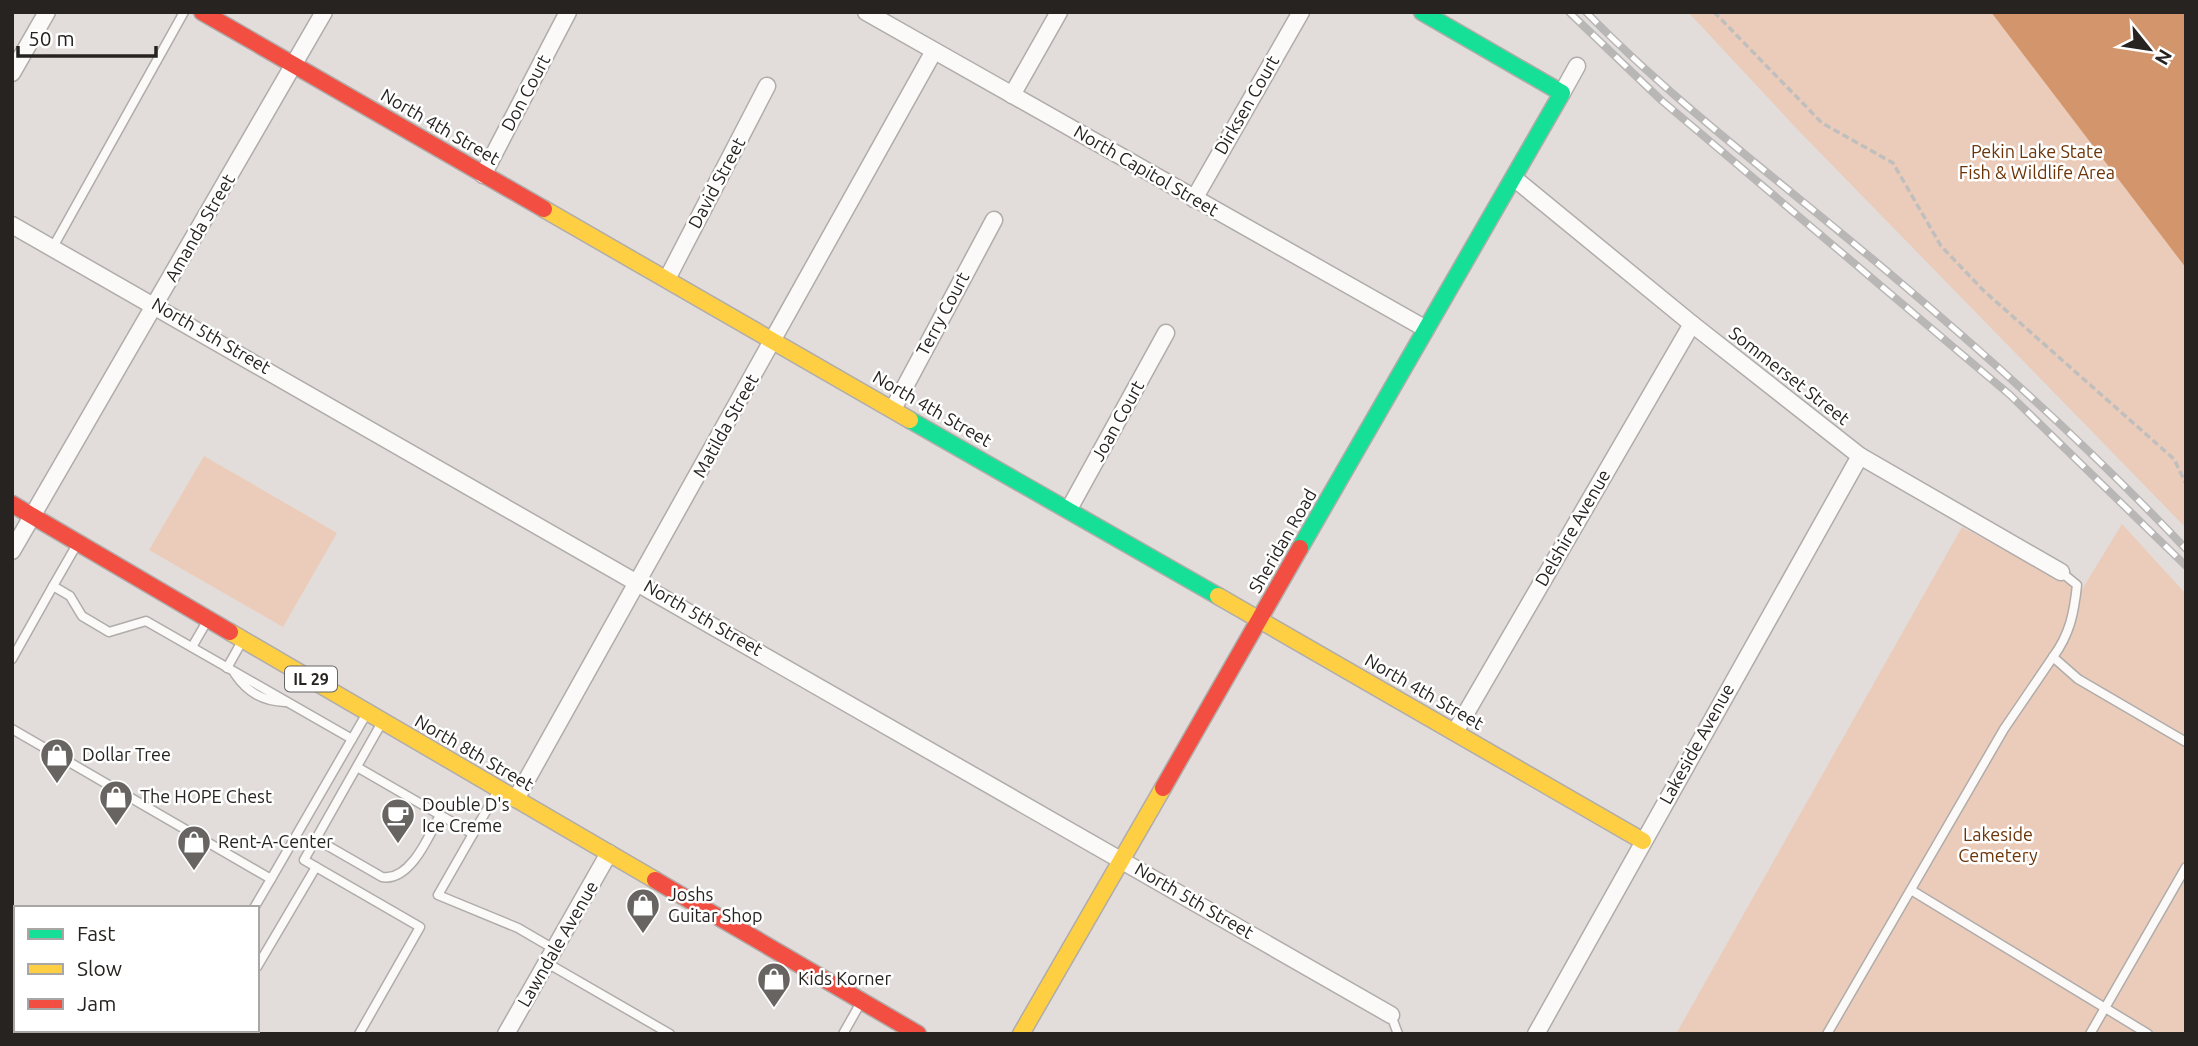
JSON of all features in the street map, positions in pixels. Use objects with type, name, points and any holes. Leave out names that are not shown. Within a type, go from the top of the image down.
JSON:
[{"type":"main road","name":"North 4th Street","points":[[202,12],[1643,841]]},
{"type":"main road","points":[[1422,12],[1562,93]]},
{"type":"main road","name":"Sheridan Road","points":[[1021,1034],[1515,179],[1562,93]]},
{"type":"main road","name":"North 8th Street","points":[[12,504],[918,1034]]},
{"type":"street","points":[[12,72],[47,12]]},
{"type":"street","name":"Amanda Street","points":[[12,551],[324,12]]},
{"type":"street","name":"Don Court","points":[[483,174],[568,12]]},
{"type":"street","name":"North Capitol Street","points":[[866,12],[1426,329]]},
{"type":"street","points":[[1012,95],[1059,12]]},
{"type":"street","name":"Dirksen Court","points":[[1194,198],[1301,12]]},
{"type":"street","name":"Matilda Street","points":[[516,799],[775,340],[934,51]]},
{"type":"street","name":"Sheridan Road","points":[[1562,93],[1577,65]]},
{"type":"street","name":"David Street","points":[[667,279],[768,86]]},
{"type":"street","name":"Sommerset Street","points":[[1515,179],[1692,324],[1860,456],[2061,572]]},
{"type":"street","name":"Terry Court","points":[[893,409],[994,220]]},
{"type":"street","name":"North 5th Street","points":[[12,225],[156,304],[1391,1015]]},
{"type":"street","name":"Delshire Avenue","points":[[1455,733],[1692,324]]},
{"type":"street","name":"Joan Court","points":[[1069,509],[1166,332]]},
{"type":"street","name":"Lakeside Avenue","points":[[1536,1034],[1860,456]]},
{"type":"street","name":"Lawndale Avenue","points":[[506,1034],[609,853]]},
{"type":"lane","points":[[52,247],[184,12]]},
{"type":"lane","points":[[12,659],[78,542]]},
{"type":"lane","points":[[1827,1034],[2004,729],[2065,640],[2073,617],[2077,585],[2061,572]]},
{"type":"lane","points":[[53,586],[70,596],[82,617],[109,632],[146,621],[352,739]]},
{"type":"lane","points":[[191,648],[208,618]]},
{"type":"lane","points":[[230,669],[244,638]]},
{"type":"lane","points":[[2053,657],[2078,679],[2186,742]]},
{"type":"lane","points":[[255,906],[367,713]]},
{"type":"lane","points":[[359,1034],[421,927],[304,860],[383,722]]},
{"type":"lane","points":[[12,729],[271,879]]},
{"type":"lane","points":[[357,767],[473,834]]},
{"type":"lane","points":[[498,789],[438,895],[518,928],[551,956],[670,1034]]},
{"type":"lane","points":[[316,839],[382,877],[390,878],[401,874],[410,865],[440,815]]},
{"type":"lane","points":[[259,964],[316,867]]},
{"type":"lane","points":[[2090,1034],[2186,867]]},
{"type":"lane","points":[[1911,890],[2148,1034]]},
{"type":"lane","points":[[843,1034],[862,1001]]},
{"type":"lane","points":[[1391,1015],[1398,1034]]},
{"type":"path","points":[[1714,12],[1822,123],[1893,163],[1941,246],[1984,291],[2174,459],[2186,484]]},
{"type":"green space","name":"Pekin Lake State Fish & Wildlife Area","points":[[1688,12],[2186,12],[2186,528],[1796,128]]},
{"type":"green space","points":[[204,456],[337,533],[283,627],[149,550]]},
{"type":"green space","name":"Lakeside Cemetery","points":[[2122,524],[2186,594],[2186,1034],[1676,1034],[1962,527],[2081,591]]},
{"type":"shaded area","points":[[1991,12],[2186,12],[2186,268]]},
{"type":"railway","points":[[1569,12],[1661,100],[2010,395],[2186,566]]},
{"type":"railway","points":[[1586,12],[1698,116],[1895,278],[2007,376],[2081,443],[2186,549]]},
{"type":"traffic: fast","points":[[1300,548],[1562,93],[1422,12]]},
{"type":"traffic: fast","points":[[910,420],[1218,596]]},
{"type":"traffic: slow","points":[[544,209],[910,420]]},
{"type":"traffic: slow","points":[[1218,596],[1643,841]]},
{"type":"traffic: slow","points":[[230,632],[655,880]]},
{"type":"traffic: slow","points":[[1021,1034],[1163,788]]},
{"type":"traffic: jam","points":[[202,12],[544,209]]},
{"type":"traffic: jam","points":[[12,504],[230,632]]},
{"type":"traffic: jam","points":[[1163,788],[1300,548]]},
{"type":"traffic: jam","points":[[655,880],[918,1034]]},
{"type":"place","name":"Dollar Tree","points":[[57,785]]},
{"type":"place","name":"The HOPE Chest","points":[[116,827]]},
{"type":"place","name":"Double D's Ice Creme","points":[[398,845]]},
{"type":"place","name":"Rent-A-Center","points":[[194,872]]},
{"type":"place","name":"Joshs Guitar Shop","points":[[643,935]]},
{"type":"place","name":"Kids Korner","points":[[774,1009]]}]
